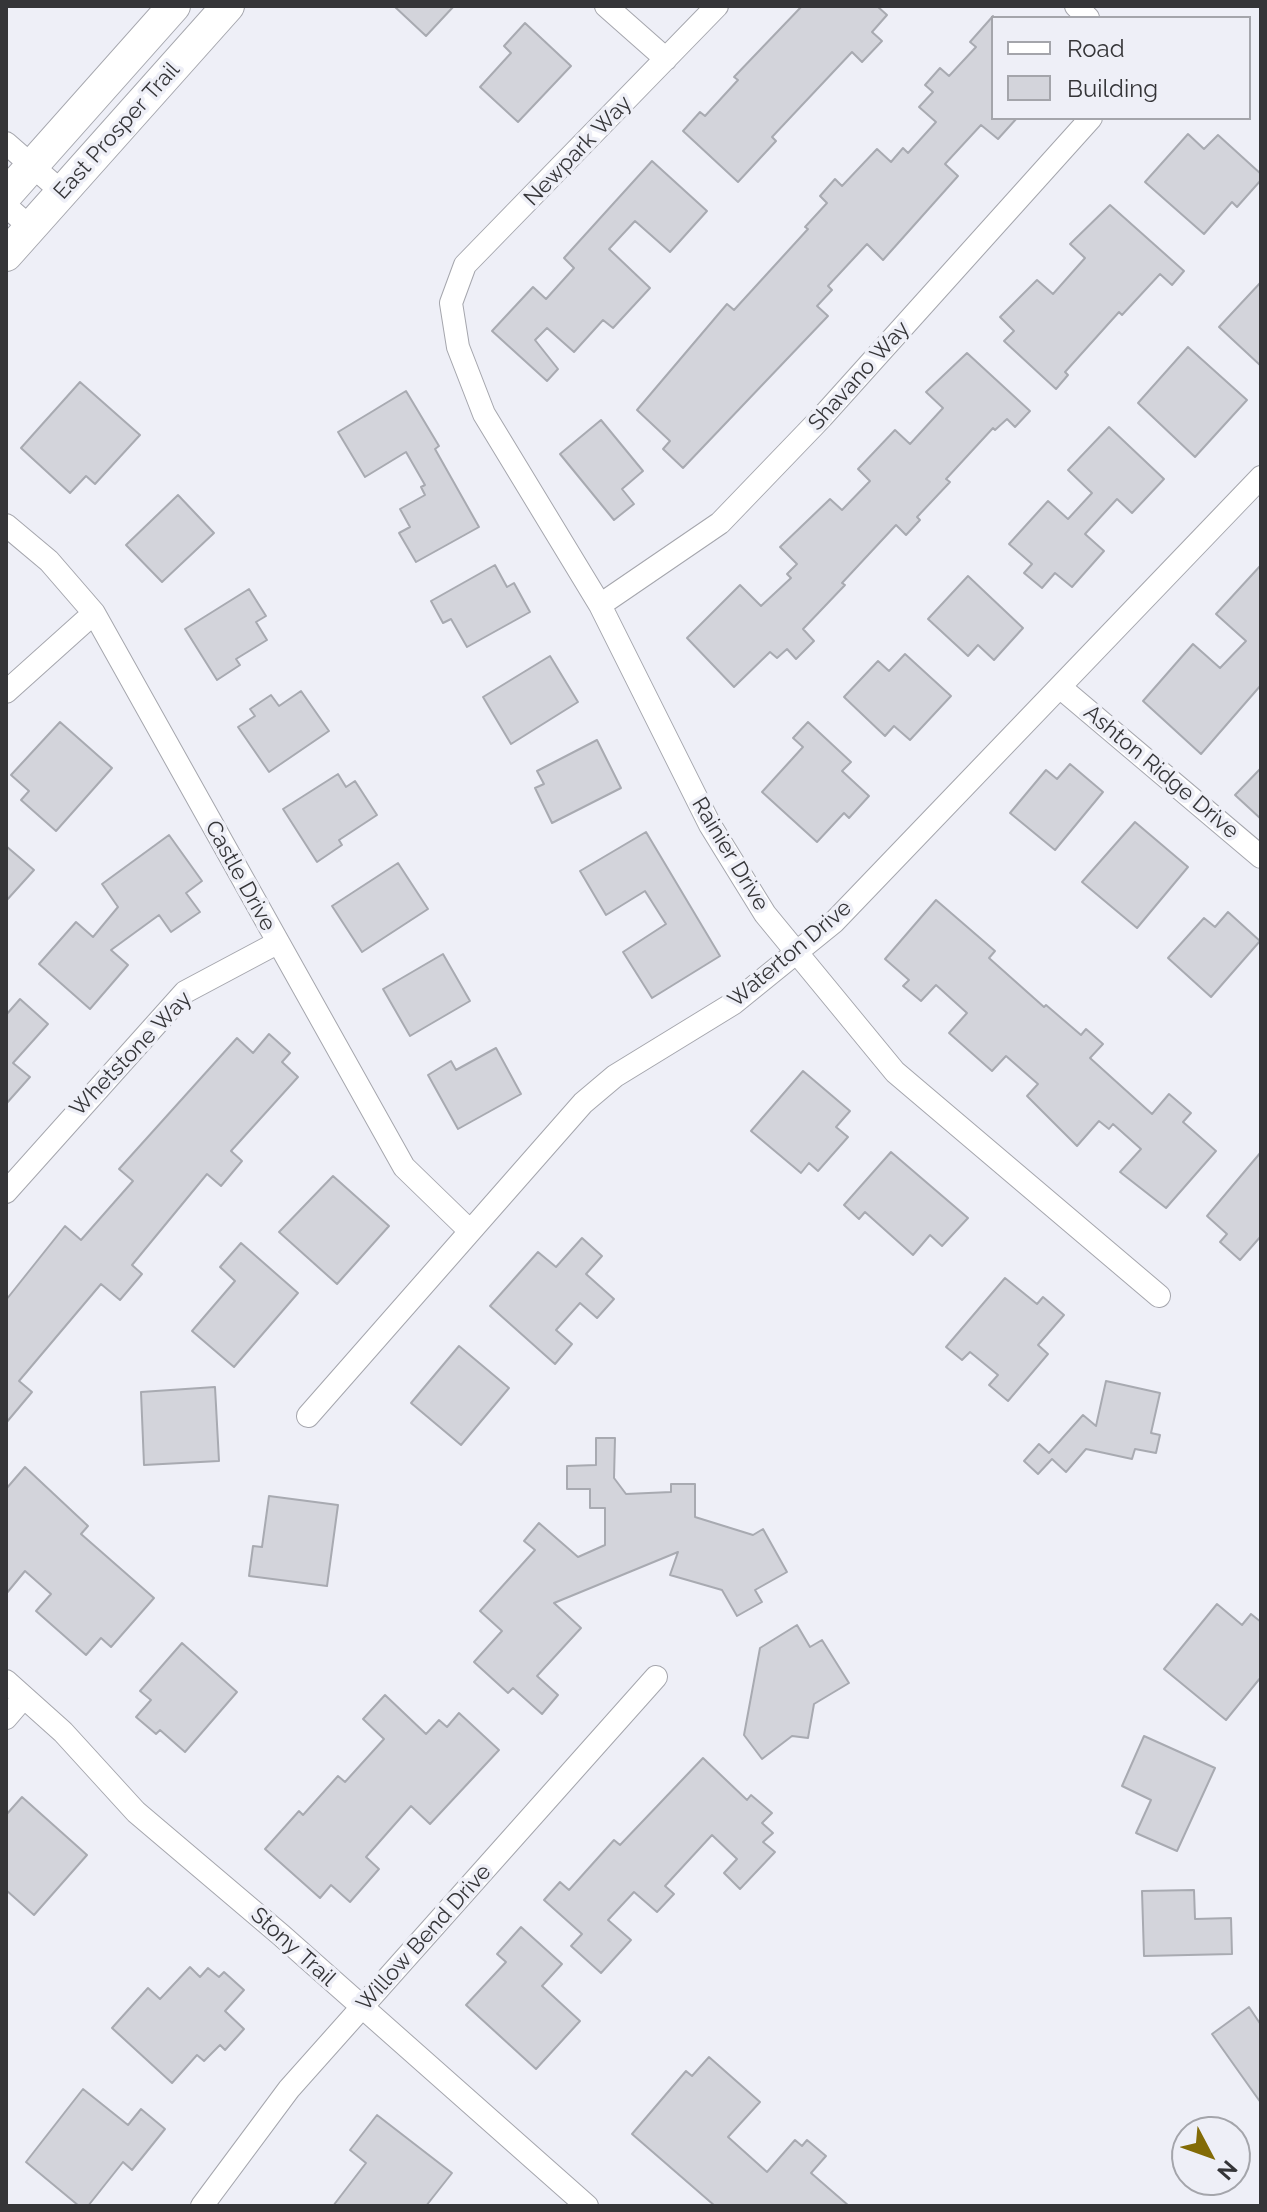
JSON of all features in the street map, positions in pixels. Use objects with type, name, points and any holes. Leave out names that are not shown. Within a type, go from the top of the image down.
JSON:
[{"type":"main road","name":"East Prosper Trail","points":[[6,195],[174,6]]},
{"type":"main road","name":"East Prosper Trail","points":[[6,255],[228,6]]},
{"type":"street","points":[[606,6],[666,59]]},
{"type":"street","name":"Newpark Way","points":[[451,303],[465,265],[717,6]]},
{"type":"street","name":"Shavano Way","points":[[600,605],[720,523],[822,417],[1089,120]]},
{"type":"street","points":[[6,143],[62,192]]},
{"type":"street","points":[[6,206],[31,228]]},
{"type":"street","name":"Rainier Drive","points":[[451,303],[458,347],[484,414],[600,605],[710,825],[765,914],[895,1072],[1159,1296]]},
{"type":"street","name":"Waterton Drive","points":[[308,1416],[583,1103],[615,1076],[734,1003],[834,922],[1261,477]]},
{"type":"street","name":"Castle Drive","points":[[6,525],[49,561],[94,613],[404,1167],[470,1231]]},
{"type":"street","points":[[6,692],[94,613]]},
{"type":"street","name":"Ashton Ridge Drive","points":[[1061,688],[1261,857]]},
{"type":"street","name":"Whetstone Way","points":[[6,1192],[185,992],[277,943]]},
{"type":"street","name":"Willow Bend Drive","points":[[202,2206],[289,2089],[656,1677]]},
{"type":"street","name":"Stony Trail","points":[[6,1681],[63,1732],[136,1812],[587,2206]]},
{"type":"street","points":[[6,1718],[24,1697]]},
{"type":"building","points":[[394,6],[454,6],[426,36]]},
{"type":"building","points":[[802,6],[877,6],[887,15],[872,32],[882,41],[862,62],[852,52],[772,137],[776,141],[738,182],[683,131],[700,112],[705,116],[738,80],[734,77]]},
{"type":"building","points":[[991,18],[991,120],[1015,120],[998,139],[981,125],[945,164],[958,176],[883,260],[867,244],[828,286],[832,290],[817,306],[828,316],[683,468],[663,449],[670,441],[637,410],[727,304],[734,310],[808,229],[805,227],[827,203],[820,196],[835,179],[842,186],[877,149],[891,162],[903,148],[908,153],[936,122],[919,107],[933,92],[925,85],[940,68],[949,76],[976,47],[970,42]]},
{"type":"building","points":[[525,23],[571,66],[518,122],[480,87],[511,53],[504,46]]},
{"type":"building","points":[[1188,134],[1204,149],[1218,135],[1261,174],[1261,180],[1237,207],[1232,202],[1204,234],[1145,182]]},
{"type":"building","points":[[652,161],[707,211],[670,252],[635,221],[609,249],[650,288],[613,328],[603,320],[574,352],[547,328],[535,340],[558,369],[547,381],[492,331],[533,287],[546,299],[574,268],[564,258]]},
{"type":"building","points":[[1110,205],[1184,271],[1172,285],[1160,274],[1122,315],[1119,312],[1065,372],[1068,375],[1056,389],[1004,341],[1014,331],[1000,317],[1037,280],[1053,294],[1085,258],[1070,244]]},
{"type":"building","points":[[1261,282],[1261,366],[1219,327]]},
{"type":"building","points":[[1188,347],[1247,400],[1195,457],[1138,403]]},
{"type":"building","points":[[967,353],[1030,411],[1015,427],[1007,419],[995,430],[993,428],[946,479],[950,482],[917,517],[920,520],[906,535],[896,525],[803,629],[814,641],[796,659],[787,649],[777,658],[770,652],[734,687],[687,638],[740,585],[761,606],[791,578],[787,574],[797,564],[780,547],[830,499],[842,510],[870,481],[858,469],[895,430],[910,444],[943,408],[926,392]]},
{"type":"building","points":[[80,382],[140,435],[95,484],[86,476],[70,493],[21,448]]},
{"type":"building","points":[[406,391],[439,446],[435,449],[479,527],[416,562],[399,533],[410,527],[400,509],[425,495],[421,487],[425,485],[406,452],[365,477],[338,432]]},
{"type":"building","points":[[601,420],[643,471],[622,489],[634,504],[614,520],[560,454]]},
{"type":"building","points":[[1109,427],[1164,479],[1132,513],[1117,499],[1085,534],[1104,551],[1072,587],[1055,573],[1042,588],[1024,573],[1032,564],[1009,544],[1048,501],[1068,519],[1092,493],[1068,470]]},
{"type":"building","points":[[178,495],[214,533],[162,582],[126,545]]},
{"type":"building","points":[[495,565],[507,587],[514,583],[530,612],[467,647],[451,619],[443,623],[431,601]]},
{"type":"building","points":[[1261,565],[1261,685],[1201,754],[1143,701],[1193,644],[1220,668],[1246,641],[1216,614]]},
{"type":"building","points":[[968,576],[1023,628],[994,660],[978,645],[968,656],[928,619]]},
{"type":"building","points":[[249,589],[266,616],[256,622],[267,640],[236,659],[240,665],[217,680],[185,629]]},
{"type":"building","points":[[905,654],[951,696],[910,740],[894,726],[885,736],[844,697],[878,661],[889,671]]},
{"type":"building","points":[[550,656],[578,702],[511,744],[483,697]]},
{"type":"building","points":[[301,691],[329,731],[269,772],[238,727],[255,716],[250,709],[271,695],[279,706]]},
{"type":"building","points":[[60,722],[112,768],[56,831],[21,800],[29,791],[11,775]]},
{"type":"building","points":[[808,722],[851,762],[842,771],[869,796],[849,818],[844,813],[817,842],[762,792],[803,747],[793,738]]},
{"type":"building","points":[[597,740],[621,788],[552,823],[535,788],[544,784],[537,771]]},
{"type":"building","points":[[1070,764],[1103,792],[1055,850],[1010,813],[1046,770],[1057,779]]},
{"type":"building","points":[[1261,768],[1261,819],[1235,795]]},
{"type":"building","points":[[338,774],[346,787],[355,781],[377,815],[339,840],[342,845],[317,862],[283,809]]},
{"type":"building","points":[[1135,822],[1188,867],[1137,928],[1082,882]]},
{"type":"building","points":[[646,832],[720,956],[652,998],[623,952],[666,924],[645,891],[606,915],[580,871]]},
{"type":"building","points":[[169,835],[202,881],[186,893],[200,912],[171,932],[159,915],[111,950],[128,965],[90,1009],[39,964],[76,922],[93,937],[118,907],[102,884]]},
{"type":"building","points":[[6,846],[34,870],[6,901]]},
{"type":"building","points":[[398,863],[428,909],[362,952],[332,906]]},
{"type":"building","points":[[936,900],[995,951],[989,958],[1044,1007],[1046,1005],[1081,1035],[1086,1029],[1103,1044],[1090,1058],[1152,1114],[1169,1094],[1191,1113],[1183,1122],[1216,1151],[1166,1208],[1120,1172],[1141,1149],[1113,1124],[1109,1129],[1099,1121],[1077,1146],[1027,1096],[1038,1084],[1006,1056],[992,1071],[949,1033],[967,1013],[936,985],[921,1001],[903,986],[909,980],[885,959]]},
{"type":"building","points":[[1228,912],[1260,941],[1211,997],[1168,958],[1204,918],[1215,927]]},
{"type":"building","points":[[443,954],[470,1001],[410,1036],[383,989]]},
{"type":"building","points":[[20,999],[48,1024],[13,1063],[30,1077],[6,1104],[6,1015]]},
{"type":"building","points":[[269,1034],[290,1053],[282,1062],[298,1077],[231,1151],[242,1161],[221,1186],[207,1174],[132,1265],[142,1274],[120,1300],[101,1284],[19,1381],[32,1392],[6,1423],[6,1300],[65,1226],[81,1240],[133,1181],[119,1169],[237,1038],[253,1053]]},
{"type":"building","points":[[496,1048],[521,1094],[458,1129],[428,1075],[451,1061],[456,1070]]},
{"type":"building","points":[[803,1071],[850,1111],[836,1127],[848,1137],[818,1171],[809,1163],[801,1173],[751,1131]]},
{"type":"building","points":[[891,1152],[968,1218],[942,1246],[930,1235],[913,1255],[865,1212],[859,1219],[844,1205]]},
{"type":"building","points":[[1261,1152],[1261,1236],[1240,1260],[1220,1242],[1227,1234],[1207,1216]]},
{"type":"building","points":[[333,1176],[389,1226],[337,1284],[279,1232]]},
{"type":"building","points":[[582,1238],[602,1256],[586,1274],[614,1299],[597,1318],[580,1303],[556,1330],[572,1344],[555,1364],[490,1306],[538,1252],[556,1267]]},
{"type":"building","points":[[241,1243],[298,1293],[234,1367],[192,1331],[235,1281],[220,1267]]},
{"type":"building","points":[[1005,1278],[1037,1304],[1043,1297],[1064,1315],[1038,1345],[1048,1354],[1008,1401],[989,1385],[998,1375],[970,1352],[962,1360],[946,1347]]},
{"type":"building","points":[[459,1346],[509,1388],[461,1445],[411,1403]]},
{"type":"building","points":[[1106,1381],[1160,1393],[1151,1433],[1160,1435],[1156,1453],[1135,1449],[1132,1459],[1086,1449],[1066,1472],[1052,1459],[1038,1474],[1024,1461],[1039,1444],[1049,1453],[1083,1415],[1096,1426]]},
{"type":"building","points":[[215,1387],[219,1461],[144,1465],[141,1392]]},
{"type":"building","points":[[596,1438],[615,1438],[614,1478],[626,1494],[671,1492],[671,1484],[695,1484],[695,1517],[753,1535],[763,1529],[787,1572],[755,1590],[762,1602],[737,1616],[722,1590],[670,1575],[678,1552],[554,1603],[581,1628],[537,1676],[558,1695],[542,1714],[513,1688],[508,1693],[474,1662],[502,1631],[480,1611],[535,1550],[524,1541],[539,1523],[578,1557],[605,1545],[605,1508],[590,1508],[590,1489],[567,1489],[567,1466],[596,1465]]},
{"type":"building","points":[[25,1467],[88,1526],[81,1534],[154,1598],[111,1647],[101,1638],[86,1655],[36,1611],[51,1594],[25,1571],[6,1594],[6,1489]]},
{"type":"building","points":[[269,1496],[338,1505],[327,1586],[249,1576],[253,1546],[262,1547]]},
{"type":"building","points":[[1217,1604],[1242,1625],[1251,1614],[1261,1622],[1261,1677],[1226,1720],[1164,1669]]},
{"type":"building","points":[[797,1625],[810,1647],[822,1640],[849,1683],[814,1704],[808,1738],[792,1736],[762,1759],[744,1735],[760,1648]]},
{"type":"building","points":[[182,1643],[237,1692],[185,1752],[160,1730],[156,1734],[136,1717],[151,1700],[140,1691]]},
{"type":"building","points":[[385,1695],[426,1734],[439,1720],[447,1727],[459,1713],[499,1750],[430,1824],[411,1806],[366,1857],[379,1869],[350,1902],[331,1885],[320,1898],[265,1849],[299,1811],[303,1815],[338,1776],[345,1782],[384,1739],[363,1719]]},
{"type":"building","points":[[1144,1736],[1215,1768],[1177,1851],[1136,1833],[1151,1800],[1122,1786]]},
{"type":"building","points":[[703,1758],[747,1800],[751,1795],[772,1813],[762,1823],[773,1833],[763,1842],[775,1852],[740,1889],[724,1873],[737,1859],[712,1835],[665,1886],[674,1894],[657,1912],[634,1892],[608,1920],[631,1940],[601,1973],[571,1946],[582,1934],[544,1900],[560,1882],[569,1890],[614,1840],[620,1845]]},
{"type":"building","points":[[22,1797],[87,1855],[34,1915],[6,1890],[6,1815]]},
{"type":"building","points":[[1194,1890],[1195,1919],[1231,1918],[1232,1954],[1144,1956],[1142,1891]]},
{"type":"building","points":[[521,1927],[562,1964],[542,1986],[580,2021],[536,2069],[466,2005],[506,1962],[497,1954]]},
{"type":"building","points":[[190,1967],[200,1977],[208,1968],[219,1977],[224,1972],[244,1990],[225,2011],[244,2029],[225,2050],[220,2045],[204,2061],[197,2055],[172,2083],[112,2028],[148,1988],[160,1999]]},
{"type":"building","points":[[1249,2007],[1261,2025],[1261,2103],[1212,2034]]},
{"type":"building","points":[[709,2057],[760,2102],[728,2137],[767,2172],[795,2140],[802,2146],[807,2140],[826,2156],[811,2173],[849,2206],[715,2206],[632,2134],[686,2071],[692,2076]]},
{"type":"building","points":[[83,2089],[128,2125],[141,2109],[165,2129],[132,2170],[123,2162],[88,2206],[79,2206],[26,2162]]},
{"type":"building","points":[[377,2115],[452,2173],[426,2206],[333,2206],[366,2163],[350,2150]]}]
